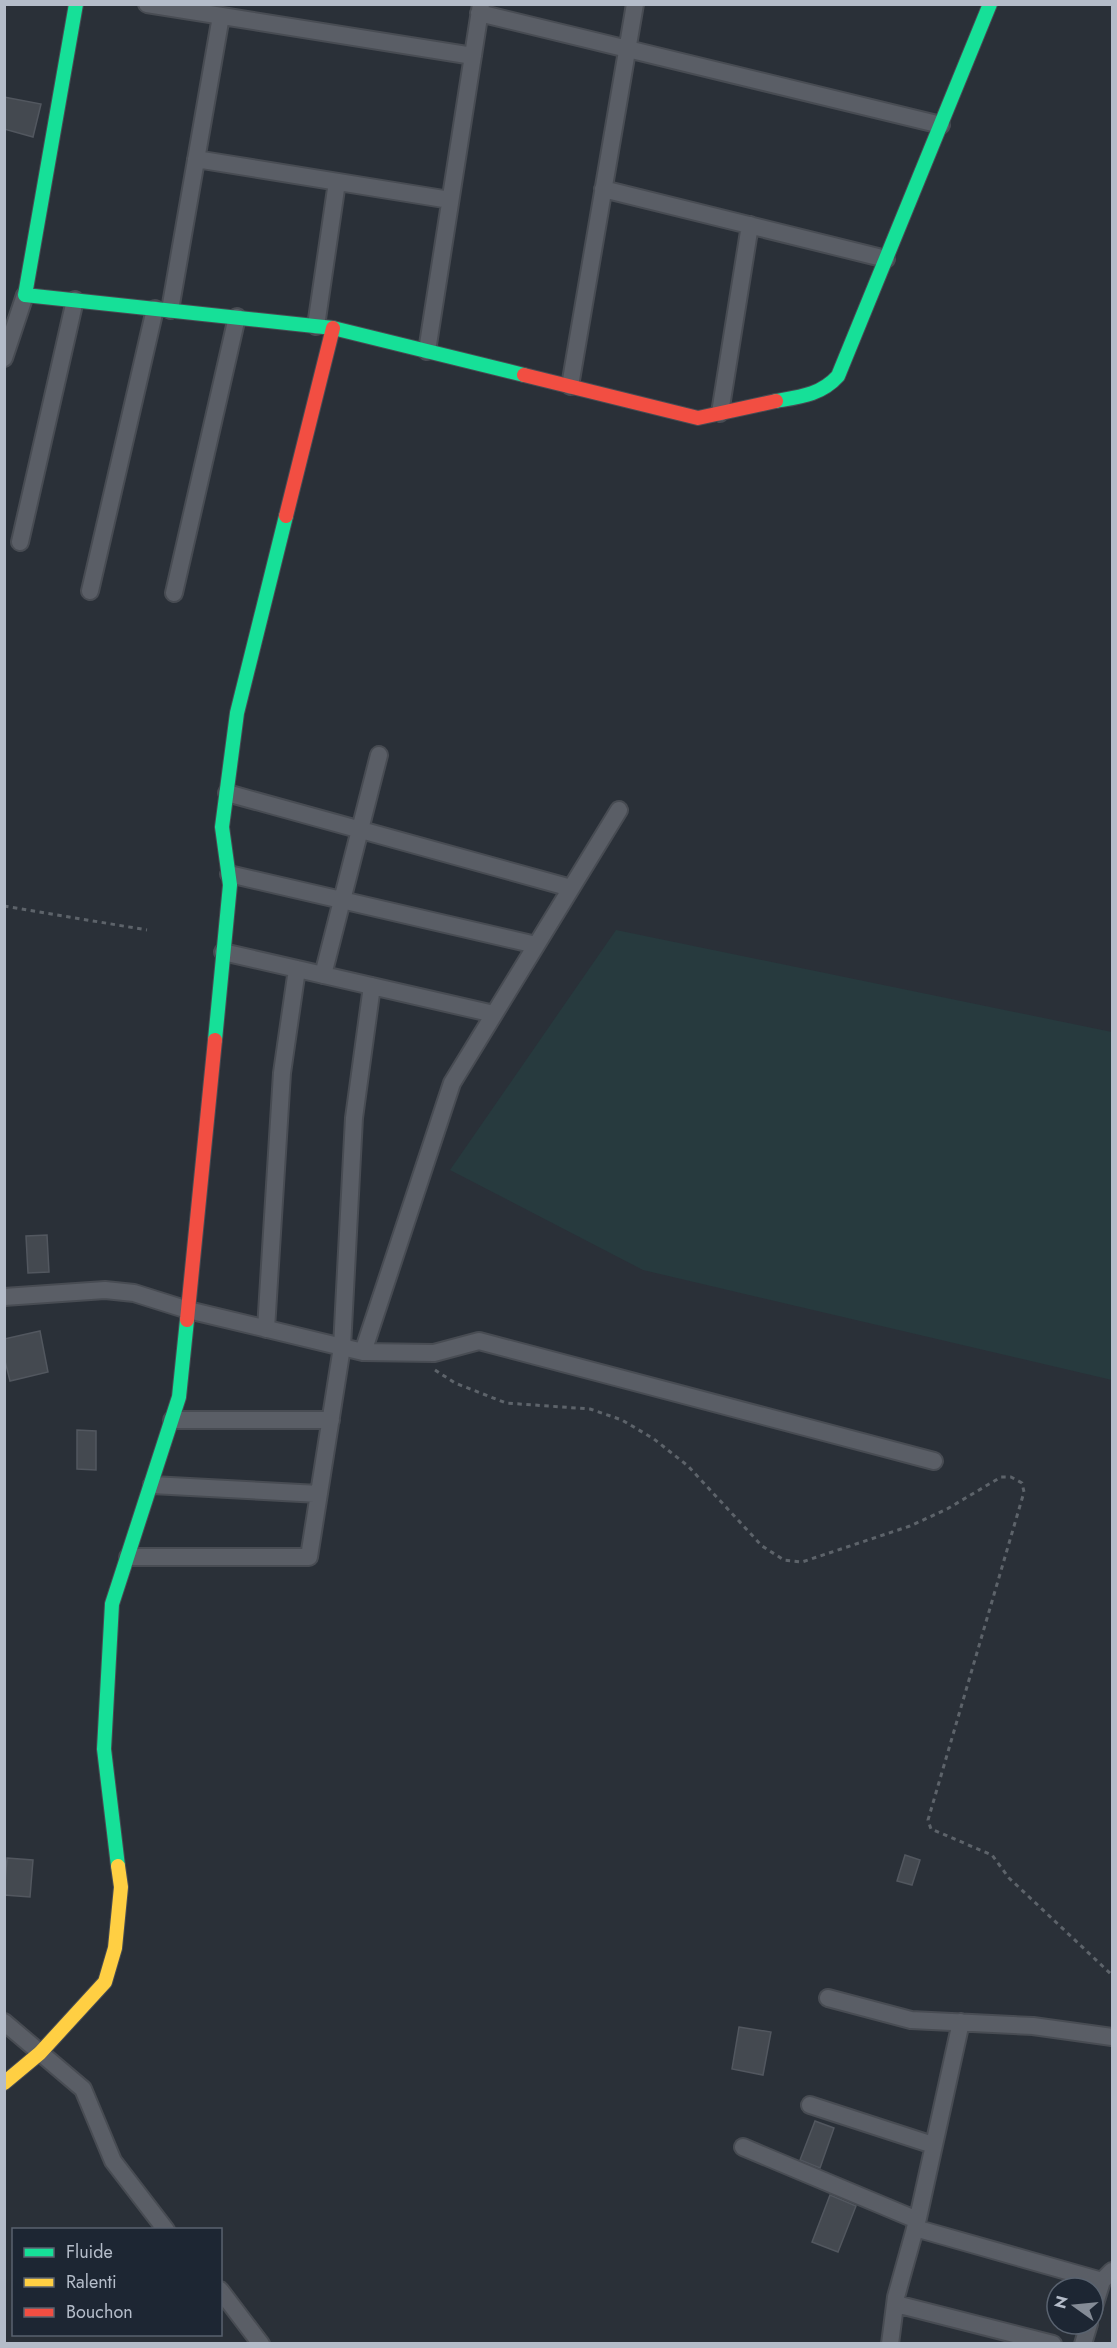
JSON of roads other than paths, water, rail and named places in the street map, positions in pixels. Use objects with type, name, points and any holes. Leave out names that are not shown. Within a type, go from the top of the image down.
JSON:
[{"type":"street","points":[[4,358],[26,295],[76,4]]},
{"type":"street","points":[[147,4],[473,56]]},
{"type":"street","points":[[570,386],[634,4]]},
{"type":"street","points":[[26,295],[325,327],[698,418],[816,393],[830,385],[838,376],[990,4]]},
{"type":"street","points":[[427,351],[480,9],[627,48],[941,125]]},
{"type":"street","points":[[90,591],[162,310],[196,159],[221,16]]},
{"type":"street","points":[[196,159],[450,200]]},
{"type":"street","points":[[4,2083],[40,2052],[105,1982],[115,1948],[121,1887],[104,1749],[112,1604],[179,1397],[230,885],[222,827],[237,713],[325,327],[337,182]]},
{"type":"street","points":[[603,189],[886,259]]},
{"type":"street","points":[[720,413],[750,225]]},
{"type":"street","points":[[20,542],[75,300]]},
{"type":"street","points":[[174,594],[237,318]]},
{"type":"street","points":[[323,975],[379,755]]},
{"type":"street","points":[[227,793],[571,888]]},
{"type":"street","points":[[363,1352],[452,1083],[619,810]]},
{"type":"street","points":[[229,874],[536,945]]},
{"type":"street","points":[[223,952],[494,1014]]},
{"type":"street","points":[[266,1329],[282,1073],[297,969]]},
{"type":"street","points":[[128,1557],[309,1557],[342,1347],[354,1118],[372,986]]},
{"type":"street","points":[[4,1297],[105,1290],[134,1293],[188,1310],[363,1352],[434,1353],[479,1341],[934,1461]]},
{"type":"street","points":[[172,1420],[331,1420]]},
{"type":"street","points":[[152,1485],[319,1494]]},
{"type":"street","points":[[828,1998],[911,2020],[1033,2026],[1113,2037]]},
{"type":"street","points":[[4,2022],[83,2089],[114,2161],[165,2228]]},
{"type":"street","points":[[890,2343],[896,2304],[961,2022]]},
{"type":"street","points":[[810,2105],[933,2145]]},
{"type":"street","points":[[743,2147],[916,2224],[1107,2276]]},
{"type":"street","points":[[222,2293],[261,2343]]},
{"type":"street","points":[[896,2304],[1053,2343]]}]
